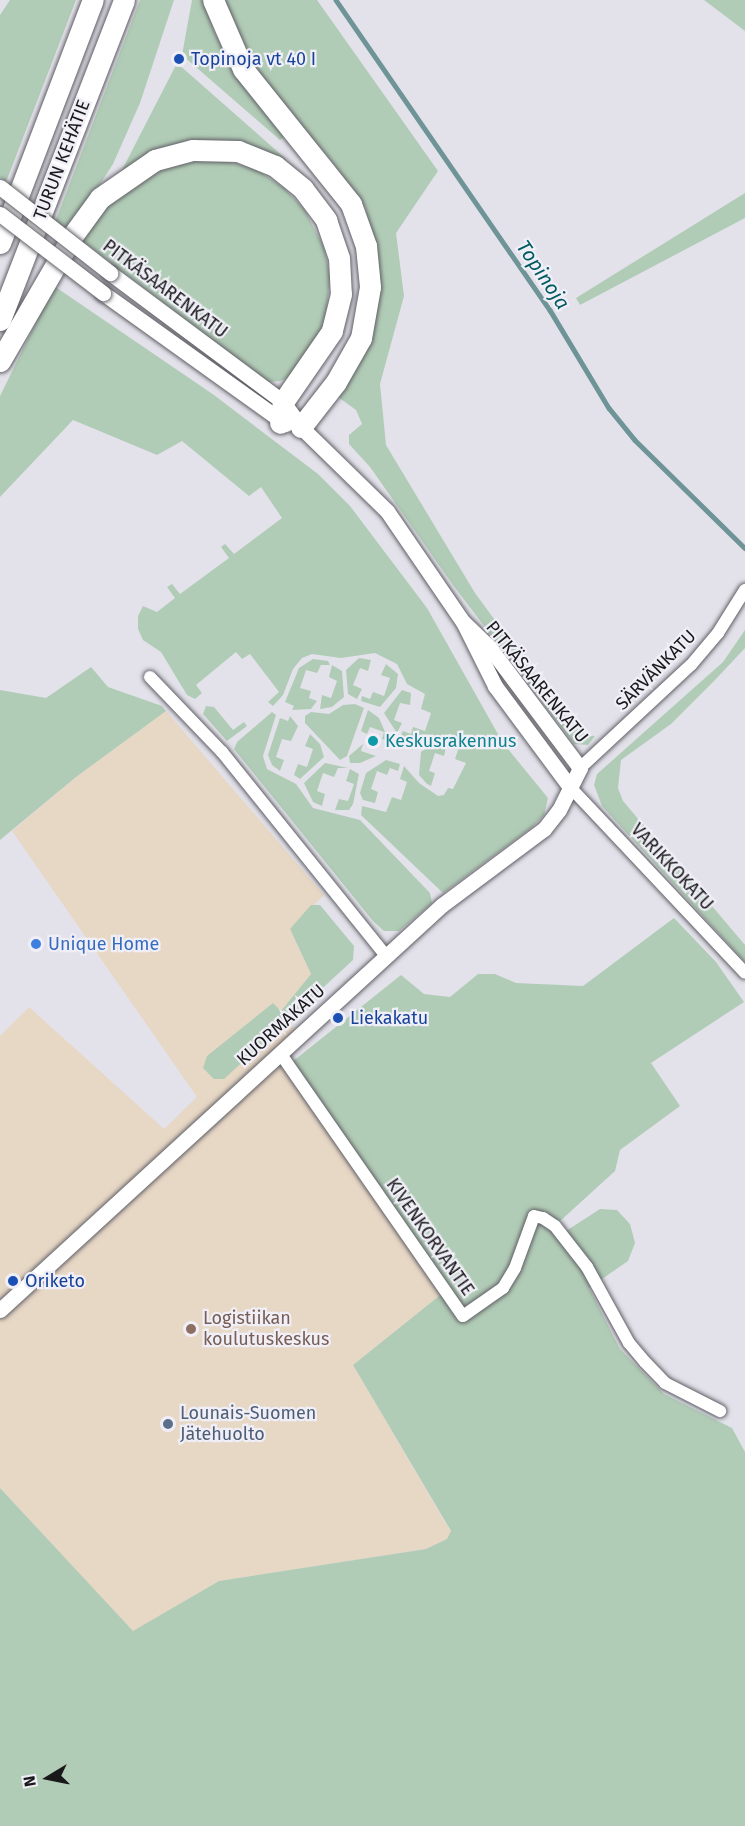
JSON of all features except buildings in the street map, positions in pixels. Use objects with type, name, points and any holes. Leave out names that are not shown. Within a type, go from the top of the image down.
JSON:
[{"type":"highway","name":"TURUN KEHÄTIE","points":[[0,243],[93,0]]},
{"type":"highway","name":"TURUN KEHÄTIE","points":[[0,320],[124,0]]},
{"type":"highway","points":[[0,361],[73,235],[100,198],[155,160],[193,150],[238,151],[275,166],[303,189],[326,220],[339,258],[340,294],[332,331],[321,352],[283,402],[291,425],[336,382],[361,338],[370,287],[366,246],[351,204],[243,69],[213,0]]},
{"type":"street","name":"PITKÄSAARENKATU","points":[[0,187],[110,273],[283,402]]},
{"type":"street","name":"PITKÄSAARENKATU","points":[[0,214],[103,293],[291,425],[387,511],[463,622],[495,686],[570,787]]},
{"type":"street","name":"SÄRVÄNKATU","points":[[580,768],[691,665],[718,633],[745,590]]},
{"type":"street","name":"PITKÄSAARENKATU","points":[[463,622],[489,647],[580,768]]},
{"type":"street","points":[[150,677],[222,752],[386,956]]},
{"type":"street","name":"KUORMAKATU","points":[[0,1310],[442,905],[544,829],[560,810],[580,768]]},
{"type":"street","name":"VARIKKOKATU","points":[[570,787],[745,973]]},
{"type":"street","name":"KIVENKORVANTIE","points":[[280,1053],[463,1316],[503,1288],[515,1268],[534,1216],[543,1218],[555,1226],[587,1267],[629,1342],[645,1362],[665,1383],[720,1411]]},
{"type":"shaded area","points":[[166,711],[324,895],[290,929],[311,974],[281,1011],[299,1035],[287,1066],[444,1292],[353,1365],[451,1532],[447,1539],[426,1549],[219,1581],[133,1632],[0,1488],[0,1036],[29,1007],[164,1129],[197,1097],[12,831],[76,777]]},
{"type":"green space","points":[[10,0],[76,0],[6,182],[0,177],[0,15]]},
{"type":"green space","points":[[140,0],[174,0],[140,103],[113,164],[70,231],[55,222]]},
{"type":"green space","points":[[192,0],[204,0],[214,31],[235,71],[286,136],[280,140],[182,55]]},
{"type":"green space","points":[[224,0],[317,0],[438,171],[396,233],[404,296],[380,384],[386,445],[475,593],[569,721],[586,735],[595,736],[588,745],[574,744],[453,585],[370,467],[349,444],[349,435],[362,424],[356,410],[338,397],[365,354],[380,297],[378,259],[365,207],[330,159],[266,87],[243,49]]},
{"type":"green space","points":[[704,0],[745,0],[745,31]]},
{"type":"green space","points":[[177,63],[286,159],[283,163],[248,145],[121,172]]},
{"type":"green space","points":[[211,157],[256,169],[284,188],[304,209],[324,247],[330,276],[326,316],[321,331],[288,378],[280,381],[269,382],[258,375],[80,239],[106,205],[138,179],[170,164]]},
{"type":"green space","points":[[745,193],[745,218],[580,305],[576,298]]},
{"type":"green space","points":[[54,286],[214,395],[318,474],[350,506],[427,608],[503,743],[548,798],[544,815],[531,828],[443,893],[361,815],[362,806],[386,812],[392,797],[401,800],[407,782],[400,779],[404,766],[419,783],[438,796],[444,795],[448,788],[453,789],[466,763],[455,759],[458,750],[449,747],[449,743],[460,746],[460,741],[439,737],[420,743],[400,737],[403,731],[411,734],[413,727],[425,731],[431,713],[421,709],[425,694],[407,684],[397,664],[375,653],[341,658],[312,654],[302,658],[293,669],[283,695],[273,706],[268,702],[279,692],[250,654],[242,659],[236,652],[196,685],[202,693],[195,699],[187,695],[161,652],[143,640],[138,629],[138,616],[143,606],[157,612],[175,598],[167,587],[172,584],[180,594],[229,558],[221,547],[225,544],[234,554],[282,518],[261,487],[249,496],[182,441],[157,455],[73,420],[0,497],[0,396]]},
{"type":"green space","points":[[745,630],[745,648],[715,680],[671,724],[621,760],[618,788],[623,801],[745,945],[745,962],[602,806],[594,785],[597,774],[723,662]]},
{"type":"green space","points":[[359,658],[371,660],[368,671],[360,668],[353,685],[362,689],[357,699],[348,694],[346,670]]},
{"type":"green space","points":[[313,659],[328,661],[330,665],[321,665],[317,673],[306,670],[300,688],[311,691],[309,698],[317,701],[311,709],[292,710],[294,706],[285,702],[299,668]]},
{"type":"green space","points":[[386,664],[398,674],[396,688],[380,707],[361,701],[362,696],[370,699],[373,692],[384,696],[390,678],[381,675]]},
{"type":"green space","points":[[332,665],[342,671],[344,697],[332,707],[320,709],[322,695],[331,698],[337,681],[329,677]]},
{"type":"green space","points":[[91,667],[108,687],[162,706],[166,711],[76,777],[0,840],[0,690],[46,698]]},
{"type":"green space","points":[[402,690],[411,693],[410,705],[400,703],[394,720],[402,723],[397,733],[384,713]]},
{"type":"green space","points":[[355,704],[364,708],[347,756],[340,760],[305,723],[305,716],[311,712],[329,714],[343,705]]},
{"type":"green space","points":[[206,706],[214,707],[233,730],[244,722],[247,726],[227,741],[203,714]]},
{"type":"green space","points":[[368,710],[379,718],[389,741],[382,739],[384,732],[370,727],[367,734],[361,731]]},
{"type":"green space","points":[[272,712],[276,715],[263,756],[267,769],[296,784],[313,808],[360,820],[430,893],[432,903],[399,931],[384,931],[373,921],[234,749],[237,742]]},
{"type":"green space","points":[[290,716],[298,726],[291,741],[282,739],[276,757],[284,760],[280,771],[272,765],[268,755],[280,718],[288,721]]},
{"type":"green space","points":[[310,734],[320,744],[324,757],[300,779],[294,775],[298,764],[307,767],[313,749],[305,746]]},
{"type":"green space","points":[[447,743],[444,756],[435,753],[429,771],[435,773],[431,786],[419,775],[421,752],[432,744]]},
{"type":"green space","points":[[363,744],[361,751],[376,756],[360,763],[350,763],[349,756]]},
{"type":"green space","points":[[386,760],[400,764],[398,771],[390,768],[387,775],[377,771],[371,789],[378,792],[375,803],[363,800],[360,793],[366,773]]},
{"type":"green space","points":[[325,763],[348,768],[338,768],[334,777],[323,773],[317,791],[325,794],[322,806],[313,802],[304,783]]},
{"type":"green space","points":[[350,769],[359,774],[353,804],[349,810],[335,810],[339,799],[348,801],[354,784],[346,781]]},
{"type":"green space","points":[[311,905],[320,905],[354,946],[353,960],[224,1079],[214,1079],[203,1068],[207,1056],[273,1003],[281,1011],[311,974],[290,929]]},
{"type":"green space","points":[[674,918],[716,962],[744,1002],[651,1063],[680,1106],[620,1150],[615,1171],[559,1222],[566,1231],[600,1209],[617,1210],[630,1224],[635,1243],[628,1261],[589,1288],[620,1349],[664,1394],[732,1428],[745,1452],[745,1826],[0,1826],[0,1488],[133,1631],[219,1581],[426,1549],[447,1539],[451,1531],[353,1365],[444,1292],[287,1066],[401,975],[424,994],[450,997],[478,974],[495,974],[516,983],[583,986]]},
{"type":"waterway","name":"Topinoja","points":[[336,0],[550,310],[609,408],[635,440],[745,548]]},
{"type":"place","name":"Topinoja vt 40 I","points":[[179,59]]},
{"type":"place","name":"Keskusrakennus","points":[[373,741]]},
{"type":"place","name":"Unique Home","points":[[36,944]]},
{"type":"place","name":"Liekakatu","points":[[338,1018]]},
{"type":"place","name":"Oriketo","points":[[13,1281]]},
{"type":"place","name":"Logistiikan koulutuskeskus","points":[[191,1329]]},
{"type":"place","name":"Lounais-Suomen Jätehuolto","points":[[168,1424]]}]
